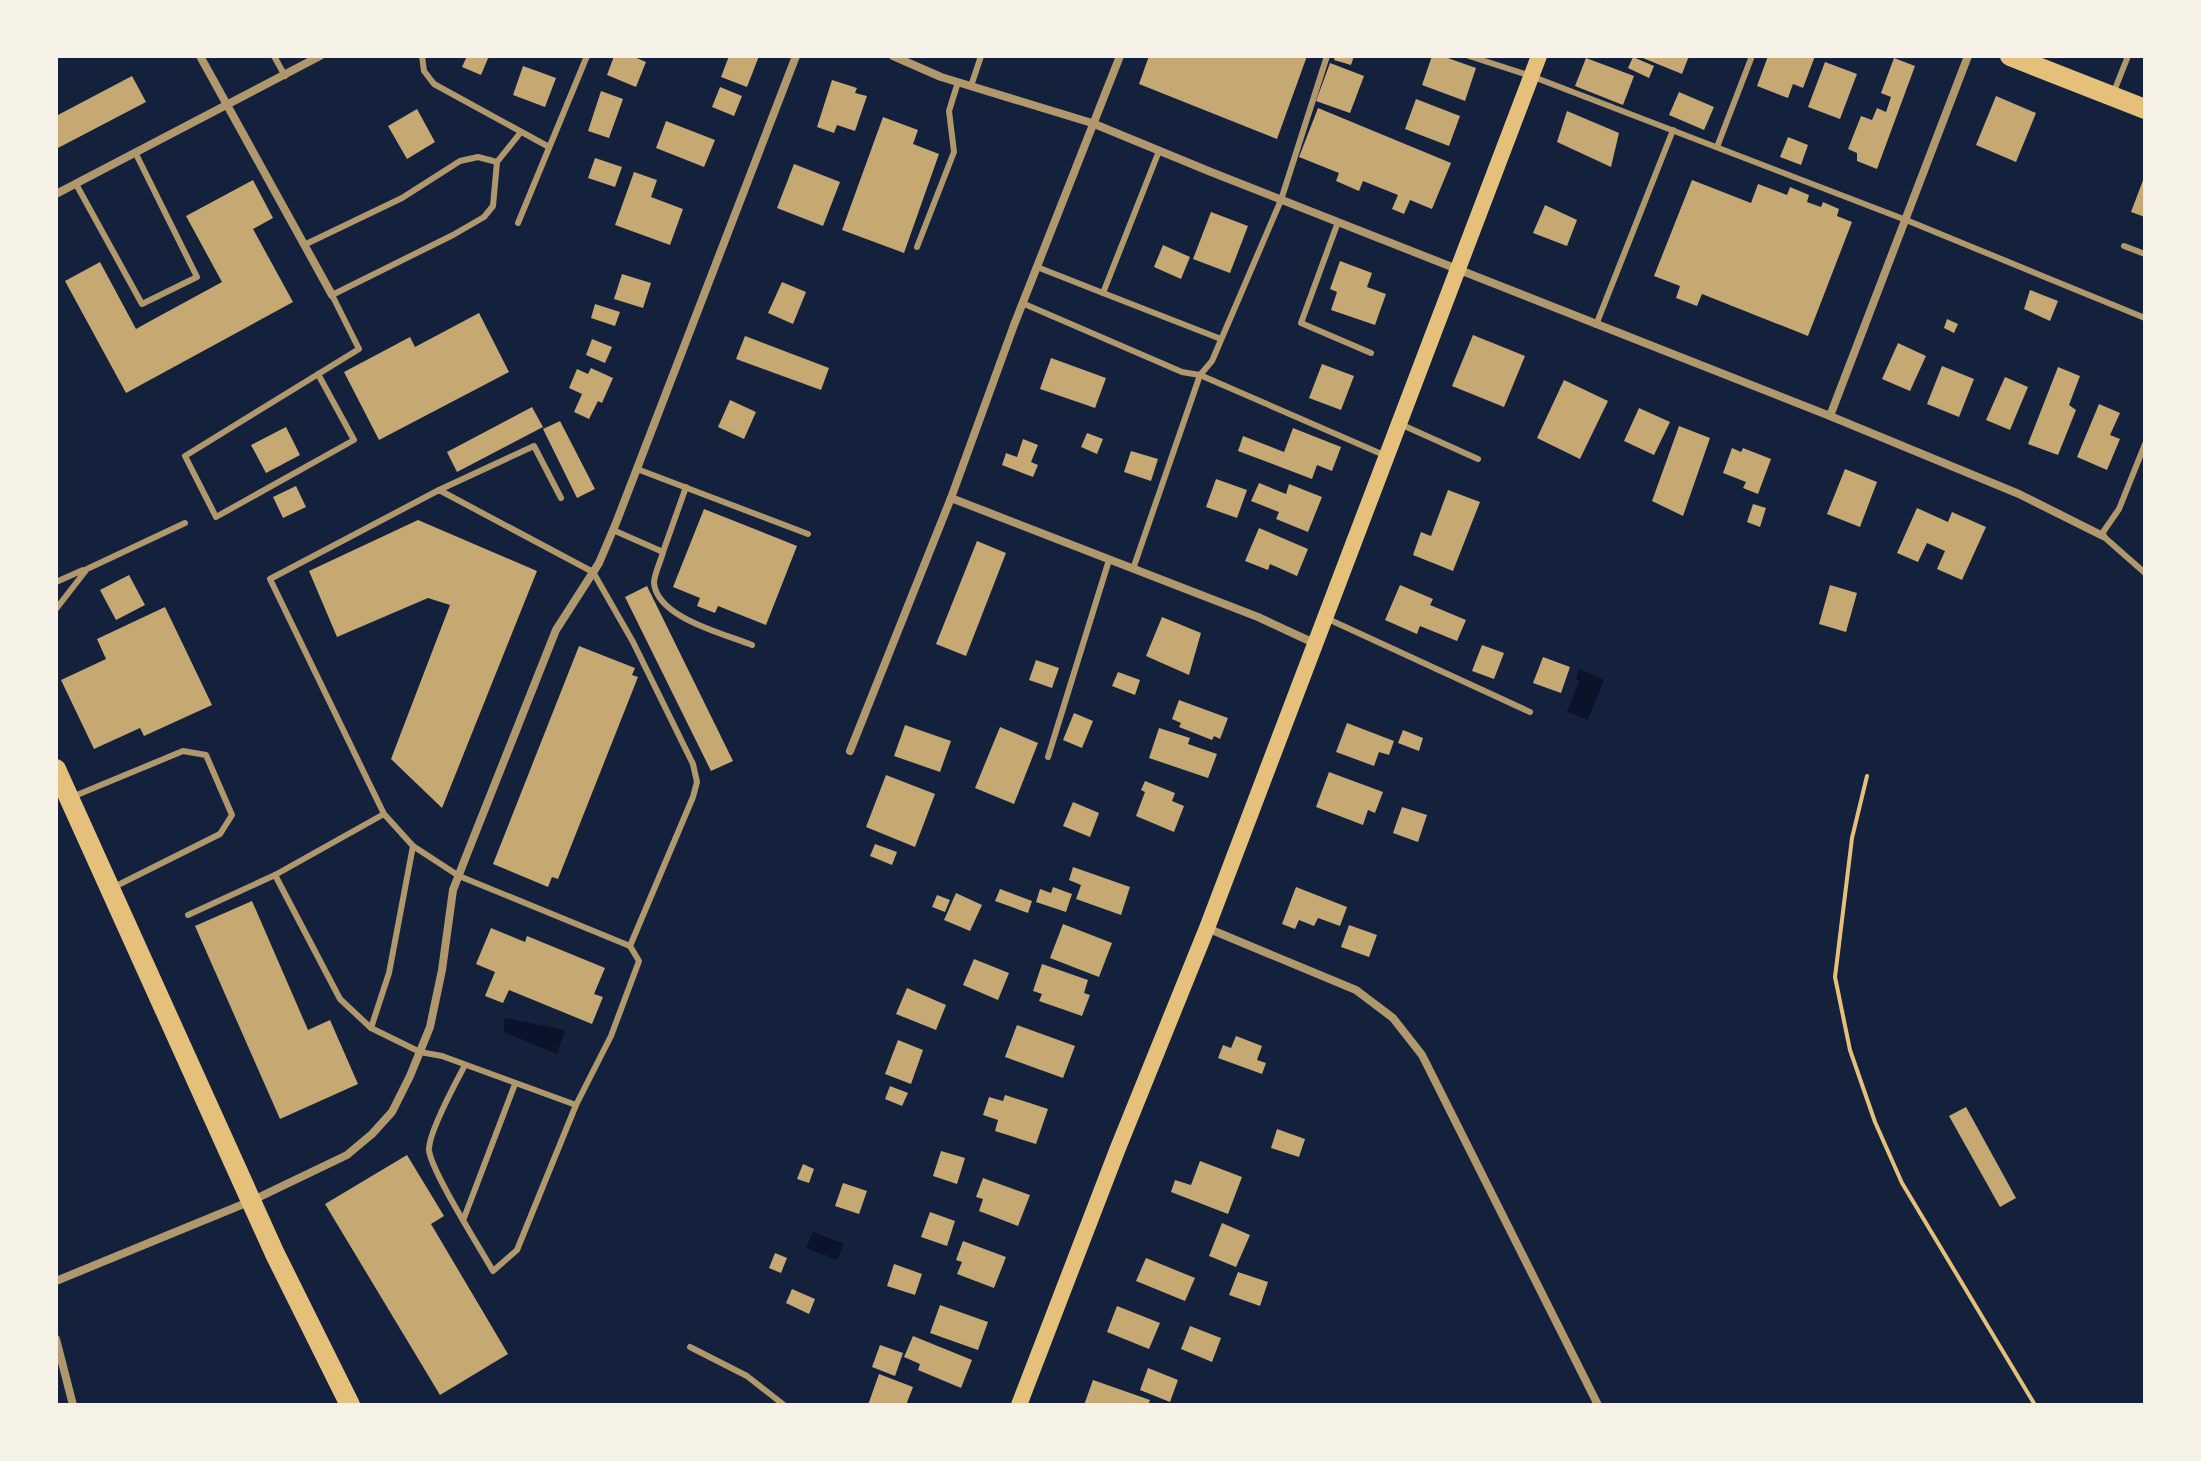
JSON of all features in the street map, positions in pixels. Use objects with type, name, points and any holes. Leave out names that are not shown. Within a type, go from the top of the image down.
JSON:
[{"type":"main road","points":[[1019,1405],[1207,928],[1539,56]]},
{"type":"main road","points":[[2010,56],[2145,109]]},
{"type":"main road","points":[[56,769],[275,1254],[350,1405]]},
{"type":"street","points":[[200,56],[332,295]]},
{"type":"street","points":[[56,194],[320,56]]},
{"type":"street","points":[[56,1281],[251,1201],[347,1155],[392,1112],[430,1027],[453,890],[556,630],[593,572],[613,530],[796,56]]},
{"type":"street","points":[[893,56],[958,82],[1092,123],[1830,416],[2019,494],[2102,536]]},
{"type":"street","points":[[850,751],[951,498],[1022,303],[1120,56]]},
{"type":"street","points":[[1830,416],[1968,56]]},
{"type":"street","points":[[951,498],[1258,617],[1314,643]]},
{"type":"street","points":[[1207,928],[1356,990],[1393,1018],[1422,1055],[1598,1405]]},
{"type":"street","points":[[56,1339],[73,1405]]},
{"type":"lane","points":[[274,56],[285,76]]},
{"type":"lane","points":[[422,56],[424,71],[434,84],[549,147]]},
{"type":"lane","points":[[518,223],[587,56]]},
{"type":"lane","points":[[971,86],[981,56]]},
{"type":"lane","points":[[1133,569],[1200,375],[1212,361],[1281,200],[1327,56]]},
{"type":"lane","points":[[1469,56],[1531,76],[1906,220],[2145,318]]},
{"type":"lane","points":[[1717,147],[1752,56]]},
{"type":"lane","points":[[2112,96],[2128,56]]},
{"type":"lane","points":[[917,247],[954,152],[949,111],[958,82]]},
{"type":"lane","points":[[1596,325],[1673,130]]},
{"type":"lane","points":[[318,374],[354,440],[216,517],[185,456],[318,374],[359,349],[332,295],[484,217],[493,206],[497,162],[521,132]]},
{"type":"lane","points":[[1103,293],[1159,151]]},
{"type":"lane","points":[[76,184],[142,304],[197,277],[136,154]]},
{"type":"lane","points":[[304,245],[402,198],[460,161],[478,157],[497,162]]},
{"type":"lane","points":[[1338,222],[1301,323],[1371,353]]},
{"type":"lane","points":[[2124,246],[2145,254]]},
{"type":"lane","points":[[1037,267],[1221,339]]},
{"type":"lane","points":[[1022,303],[1182,372],[1200,375],[1388,457]]},
{"type":"lane","points":[[1400,424],[1478,459]]},
{"type":"lane","points":[[2145,444],[2119,509],[2102,536],[2145,573]]},
{"type":"lane","points":[[465,1065],[435,1127],[429,1150],[438,1174],[493,1271],[517,1250],[576,1105],[611,1036],[639,961],[630,946],[459,876],[413,846],[384,814],[270,579],[439,490],[534,446],[561,498]]},
{"type":"lane","points":[[637,469],[808,534]]},
{"type":"lane","points":[[686,487],[654,582],[660,597],[675,615],[752,645]]},
{"type":"lane","points":[[439,490],[593,572],[658,690],[693,764],[697,782],[630,946]]},
{"type":"lane","points":[[56,582],[185,523]]},
{"type":"lane","points":[[613,530],[663,552]]},
{"type":"lane","points":[[1048,757],[1109,560]]},
{"type":"lane","points":[[56,609],[87,569]]},
{"type":"lane","points":[[1324,618],[1530,712]]},
{"type":"lane","points":[[69,798],[183,751],[206,755],[232,815],[220,834],[110,889]]},
{"type":"lane","points":[[188,915],[275,875],[384,814]]},
{"type":"lane","points":[[371,1028],[389,973],[413,846]]},
{"type":"lane","points":[[275,875],[340,999],[371,1028],[420,1052],[442,1056],[576,1105]]},
{"type":"lane","points":[[464,1218],[515,1084]]},
{"type":"lane","points":[[690,1347],[747,1376],[784,1405]]},
{"type":"path","points":[[1867,776],[1852,838],[1835,977],[1850,1050],[1875,1122],[1902,1183],[2035,1405]]},
{"type":"water","points":[[1579,669],[1604,680],[1588,720],[1567,712],[1579,681],[1576,679]]},
{"type":"water","points":[[504,1018],[565,1030],[557,1054],[504,1032]]},
{"type":"water","points":[[813,1232],[844,1244],[837,1260],[806,1248]]},
{"type":"building","points":[[467,56],[489,56],[481,75],[462,67]]},
{"type":"building","points":[[614,56],[632,56],[646,62],[636,87],[607,75]]},
{"type":"building","points":[[729,56],[759,56],[747,87],[721,77]]},
{"type":"building","points":[[1149,56],[1307,56],[1277,139],[1139,84]]},
{"type":"building","points":[[1335,56],[1354,56],[1351,65],[1334,60]]},
{"type":"building","points":[[1432,56],[1442,56],[1476,68],[1465,101],[1422,85]]},
{"type":"building","points":[[1638,56],[1689,56],[1682,74]]},
{"type":"building","points":[[1768,56],[1815,56],[1803,88],[1793,84],[1788,98],[1757,86]]},
{"type":"building","points":[[1633,57],[1654,66],[1649,78],[1628,68]]},
{"type":"building","points":[[1586,58],[1634,76],[1623,105],[1575,86]]},
{"type":"building","points":[[1894,58],[1915,66],[1877,169],[1857,161],[1857,153],[1848,149],[1861,116],[1872,120],[1877,108],[1886,112],[1891,97],[1881,93]]},
{"type":"building","points":[[1825,62],[1857,74],[1840,119],[1808,107]]},
{"type":"building","points":[[1330,63],[1364,76],[1350,113],[1316,101]]},
{"type":"building","points":[[523,66],[556,78],[545,107],[513,95]]},
{"type":"building","points":[[132,76],[146,102],[56,149],[56,116]]},
{"type":"building","points":[[832,80],[857,88],[855,93],[867,96],[855,131],[837,125],[834,133],[817,127]]},
{"type":"building","points":[[720,87],[742,96],[734,116],[712,107]]},
{"type":"building","points":[[601,91],[623,99],[609,138],[588,131]]},
{"type":"building","points":[[1679,92],[1714,107],[1704,130],[1669,115]]},
{"type":"building","points":[[1996,96],[2036,113],[2016,162],[1976,145]]},
{"type":"building","points":[[1416,99],[1460,116],[1449,146],[1405,129]]},
{"type":"building","points":[[1318,108],[1451,163],[1432,209],[1410,200],[1404,214],[1392,209],[1398,195],[1363,181],[1359,191],[1336,181],[1339,173],[1299,157]]},
{"type":"building","points":[[417,109],[435,142],[407,159],[388,126]]},
{"type":"building","points":[[1567,111],[1619,133],[1611,167],[1557,142]]},
{"type":"building","points":[[883,117],[918,130],[913,144],[939,154],[904,253],[842,230]]},
{"type":"building","points":[[666,121],[715,140],[704,167],[656,148]]},
{"type":"building","points":[[1788,137],[1808,145],[1801,165],[1780,157]]},
{"type":"building","points":[[595,158],[622,167],[615,187],[588,178]]},
{"type":"building","points":[[794,164],[840,182],[823,226],[777,208]]},
{"type":"building","points":[[634,172],[657,180],[651,197],[683,209],[670,245],[615,225]]},
{"type":"building","points":[[2145,175],[2145,217],[2131,212]]},
{"type":"building","points":[[253,180],[273,218],[253,229],[293,302],[126,393],[65,281],[100,262],[136,329],[222,282],[186,216]]},
{"type":"building","points":[[1692,180],[1751,203],[1758,184],[1787,195],[1790,187],[1809,195],[1807,202],[1821,207],[1823,202],[1839,209],[1837,216],[1852,222],[1808,336],[1702,294],[1697,306],[1676,298],[1680,286],[1654,276]]},
{"type":"building","points":[[1545,205],[1577,220],[1567,246],[1533,233]]},
{"type":"building","points":[[1211,212],[1248,226],[1230,273],[1193,259]]},
{"type":"building","points":[[1163,245],[1190,257],[1181,279],[1154,267]]},
{"type":"building","points":[[1340,261],[1372,273],[1367,287],[1386,294],[1375,325],[1331,310],[1337,292],[1330,289]]},
{"type":"building","points":[[622,274],[651,283],[643,308],[614,299]]},
{"type":"building","points":[[782,282],[806,292],[793,324],[768,313]]},
{"type":"building","points":[[2030,290],[2058,301],[2050,321],[2024,309]]},
{"type":"building","points":[[595,304],[620,312],[615,326],[591,318]]},
{"type":"building","points":[[479,313],[509,372],[379,440],[344,372],[410,337],[415,347]]},
{"type":"building","points":[[1947,319],[1958,324],[1954,333],[1944,328]]},
{"type":"building","points":[[1473,335],[1525,356],[1504,407],[1452,386]]},
{"type":"building","points":[[745,336],[829,368],[821,390],[736,359]]},
{"type":"building","points":[[592,339],[612,347],[605,363],[586,355]]},
{"type":"building","points":[[1898,343],[1926,356],[1910,391],[1882,379]]},
{"type":"building","points":[[1051,358],[1106,378],[1095,408],[1040,389]]},
{"type":"building","points":[[1322,364],[1354,376],[1341,410],[1309,398]]},
{"type":"building","points":[[1942,366],[1974,379],[1959,417],[1927,404]]},
{"type":"building","points":[[2058,367],[2080,376],[2069,405],[2076,410],[2058,455],[2028,444]]},
{"type":"building","points":[[591,368],[613,378],[602,403],[598,401],[589,419],[574,412],[582,394],[569,388],[577,369],[588,374]]},
{"type":"building","points":[[2005,377],[2028,387],[2010,430],[1986,420]]},
{"type":"building","points":[[1564,380],[1608,401],[1580,459],[1537,438]]},
{"type":"building","points":[[730,400],[756,412],[744,439],[718,427]]},
{"type":"building","points":[[2099,404],[2120,413],[2110,435],[2120,439],[2107,470],[2077,457]]},
{"type":"building","points":[[532,407],[543,427],[457,472],[447,452]]},
{"type":"building","points":[[1639,408],[1670,422],[1654,455],[1624,441]]},
{"type":"building","points":[[560,421],[595,489],[577,498],[543,429]]},
{"type":"building","points":[[1679,426],[1710,438],[1683,516],[1652,501]]},
{"type":"building","points":[[286,427],[300,455],[266,473],[251,445]]},
{"type":"building","points":[[1293,428],[1341,447],[1332,471],[1317,465],[1312,479],[1238,451],[1243,436],[1284,452]]},
{"type":"building","points":[[1087,433],[1103,439],[1097,454],[1081,447]]},
{"type":"building","points":[[1023,439],[1038,445],[1031,462],[1038,465],[1033,477],[1002,465],[1006,453],[1017,457]]},
{"type":"building","points":[[1732,448],[1741,452],[1743,448],[1771,459],[1758,494],[1743,488],[1746,482],[1723,473]]},
{"type":"building","points":[[1131,451],[1158,459],[1151,481],[1124,472]]},
{"type":"building","points":[[1845,469],[1877,482],[1860,527],[1827,514]]},
{"type":"building","points":[[1216,479],[1247,490],[1237,518],[1206,507]]},
{"type":"building","points":[[1259,483],[1286,494],[1289,484],[1322,497],[1308,532],[1276,519],[1279,512],[1251,501]]},
{"type":"building","points":[[296,486],[306,507],[283,518],[273,497]]},
{"type":"building","points":[[1448,490],[1480,502],[1453,571],[1413,555],[1421,532],[1431,536]]},
{"type":"building","points":[[1753,504],[1766,508],[1760,527],[1747,522]]},
{"type":"building","points":[[1917,508],[1948,522],[1952,512],[1986,527],[1962,580],[1937,569],[1945,551],[1927,543],[1918,562],[1897,553]]},
{"type":"building","points":[[704,509],[797,546],[766,625],[718,606],[715,613],[697,606],[700,598],[673,587]]},
{"type":"building","points":[[418,520],[537,571],[442,808],[391,759],[450,605],[428,598],[337,637],[309,571]]},
{"type":"building","points":[[1259,528],[1308,549],[1297,576],[1270,564],[1268,570],[1245,561]]},
{"type":"building","points":[[977,541],[1006,553],[966,656],[936,644]]},
{"type":"building","points":[[129,575],[145,605],[116,620],[100,590]]},
{"type":"building","points":[[1400,585],[1433,599],[1430,605],[1466,620],[1457,641],[1420,626],[1417,634],[1385,620]]},
{"type":"building","points":[[1830,585],[1857,593],[1846,632],[1819,624]]},
{"type":"building","points":[[647,586],[733,761],[711,771],[625,597]]},
{"type":"building","points":[[165,607],[212,705],[144,736],[140,728],[94,749],[61,680],[106,659],[97,639]]},
{"type":"building","points":[[1162,617],[1201,633],[1189,675],[1146,656]]},
{"type":"building","points":[[1482,645],[1504,653],[1494,679],[1472,671]]},
{"type":"building","points":[[579,646],[635,668],[632,675],[638,677],[558,879],[552,877],[548,887],[493,864]]},
{"type":"building","points":[[1543,657],[1570,667],[1561,693],[1533,683]]},
{"type":"building","points":[[1036,660],[1059,668],[1052,688],[1029,680]]},
{"type":"building","points":[[1118,672],[1140,680],[1135,695],[1112,686]]},
{"type":"building","points":[[1179,700],[1228,718],[1220,739],[1214,736],[1212,740],[1179,727],[1181,723],[1172,719]]},
{"type":"building","points":[[1074,713],[1093,721],[1082,748],[1063,740]]},
{"type":"building","points":[[1347,723],[1394,741],[1389,755],[1379,752],[1374,766],[1336,752]]},
{"type":"building","points":[[905,725],[951,741],[940,772],[894,756]]},
{"type":"building","points":[[1000,727],[1038,743],[1014,804],[975,788]]},
{"type":"building","points":[[1159,728],[1190,738],[1188,744],[1217,754],[1208,778],[1149,758]]},
{"type":"building","points":[[1403,730],[1423,738],[1419,751],[1398,743]]},
{"type":"building","points":[[1329,772],[1383,792],[1375,813],[1368,810],[1363,825],[1316,807]]},
{"type":"building","points":[[886,775],[935,794],[915,847],[866,827]]},
{"type":"building","points":[[1145,781],[1175,793],[1172,801],[1184,806],[1174,832],[1136,816],[1145,792],[1141,790]]},
{"type":"building","points":[[1073,802],[1099,813],[1090,837],[1063,826]]},
{"type":"building","points":[[1402,807],[1427,815],[1418,842],[1393,833]]},
{"type":"building","points":[[875,844],[897,852],[892,865],[870,856]]},
{"type":"building","points":[[1073,867],[1130,887],[1121,915],[1076,899],[1081,885],[1069,880]]},
{"type":"building","points":[[1053,887],[1072,894],[1066,912],[1036,902],[1040,889],[1051,893]]},
{"type":"building","points":[[1296,887],[1347,907],[1340,926],[1318,918],[1314,926],[1299,920],[1295,929],[1282,924]]},
{"type":"building","points":[[1000,889],[1032,901],[1028,913],[995,901]]},
{"type":"building","points":[[956,893],[982,905],[970,931],[944,920]]},
{"type":"building","points":[[937,895],[950,900],[945,912],[932,907]]},
{"type":"building","points":[[252,901],[308,1030],[330,1020],[358,1084],[280,1119],[195,926]]},
{"type":"building","points":[[1063,924],[1112,943],[1099,977],[1050,958]]},
{"type":"building","points":[[1349,925],[1377,935],[1369,957],[1341,947]]},
{"type":"building","points":[[491,928],[525,942],[527,936],[605,968],[594,994],[603,997],[592,1024],[509,990],[503,1003],[485,996],[495,972],[476,964]]},
{"type":"building","points":[[974,959],[1009,973],[998,1000],[963,985]]},
{"type":"building","points":[[1042,964],[1088,980],[1084,993],[1090,995],[1082,1016],[1039,1001],[1042,994],[1033,991]]},
{"type":"building","points":[[907,988],[946,1005],[936,1030],[896,1014]]},
{"type":"building","points":[[1017,1025],[1075,1046],[1063,1078],[1005,1057]]},
{"type":"building","points":[[1236,1036],[1262,1046],[1257,1060],[1266,1063],[1262,1074],[1218,1058],[1223,1045],[1231,1048]]},
{"type":"building","points":[[898,1040],[923,1050],[911,1084],[885,1074]]},
{"type":"building","points":[[890,1086],[908,1093],[902,1106],[885,1099]]},
{"type":"building","points":[[1005,1095],[1048,1109],[1036,1144],[995,1131],[998,1120],[983,1115],[989,1097],[1003,1101]]},
{"type":"building","points":[[1966,1107],[2016,1198],[2000,1207],[1949,1116]]},
{"type":"building","points":[[1277,1129],[1305,1139],[1299,1157],[1271,1148]]},
{"type":"building","points":[[941,1151],[965,1158],[957,1184],[933,1176]]},
{"type":"building","points":[[407,1155],[444,1216],[431,1224],[508,1354],[440,1395],[325,1204]]},
{"type":"building","points":[[1200,1161],[1242,1177],[1228,1214],[1171,1192],[1175,1180],[1191,1185]]},
{"type":"building","points":[[803,1164],[814,1169],[809,1183],[797,1179]]},
{"type":"building","points":[[983,1178],[1030,1195],[1018,1226],[979,1211],[983,1199],[976,1197]]},
{"type":"building","points":[[843,1183],[867,1191],[859,1214],[835,1206]]},
{"type":"building","points":[[930,1212],[955,1221],[947,1246],[921,1237]]},
{"type":"building","points":[[1222,1223],[1250,1235],[1236,1267],[1209,1256]]},
{"type":"building","points":[[963,1241],[1006,1257],[994,1288],[957,1274],[962,1262],[956,1260]]},
{"type":"building","points":[[775,1253],[787,1258],[781,1273],[769,1268]]},
{"type":"building","points":[[1146,1258],[1195,1278],[1185,1301],[1136,1281]]},
{"type":"building","points":[[894,1264],[922,1274],[915,1295],[887,1286]]},
{"type":"building","points":[[1238,1272],[1268,1282],[1260,1306],[1229,1295]]},
{"type":"building","points":[[792,1289],[815,1299],[809,1314],[786,1303]]},
{"type":"building","points":[[940,1305],[988,1322],[978,1350],[930,1333]]},
{"type":"building","points":[[1117,1306],[1160,1323],[1149,1349],[1107,1332]]},
{"type":"building","points":[[1190,1326],[1221,1338],[1212,1362],[1181,1349]]},
{"type":"building","points":[[913,1336],[972,1360],[961,1388],[918,1370],[920,1364],[904,1357]]},
{"type":"building","points":[[880,1345],[903,1353],[895,1376],[872,1367]]},
{"type":"building","points":[[1148,1368],[1178,1380],[1170,1402],[1140,1390]]},
{"type":"building","points":[[879,1374],[913,1387],[906,1405],[868,1405]]},
{"type":"building","points":[[1093,1380],[1150,1400],[1148,1405],[1084,1405]]}]
